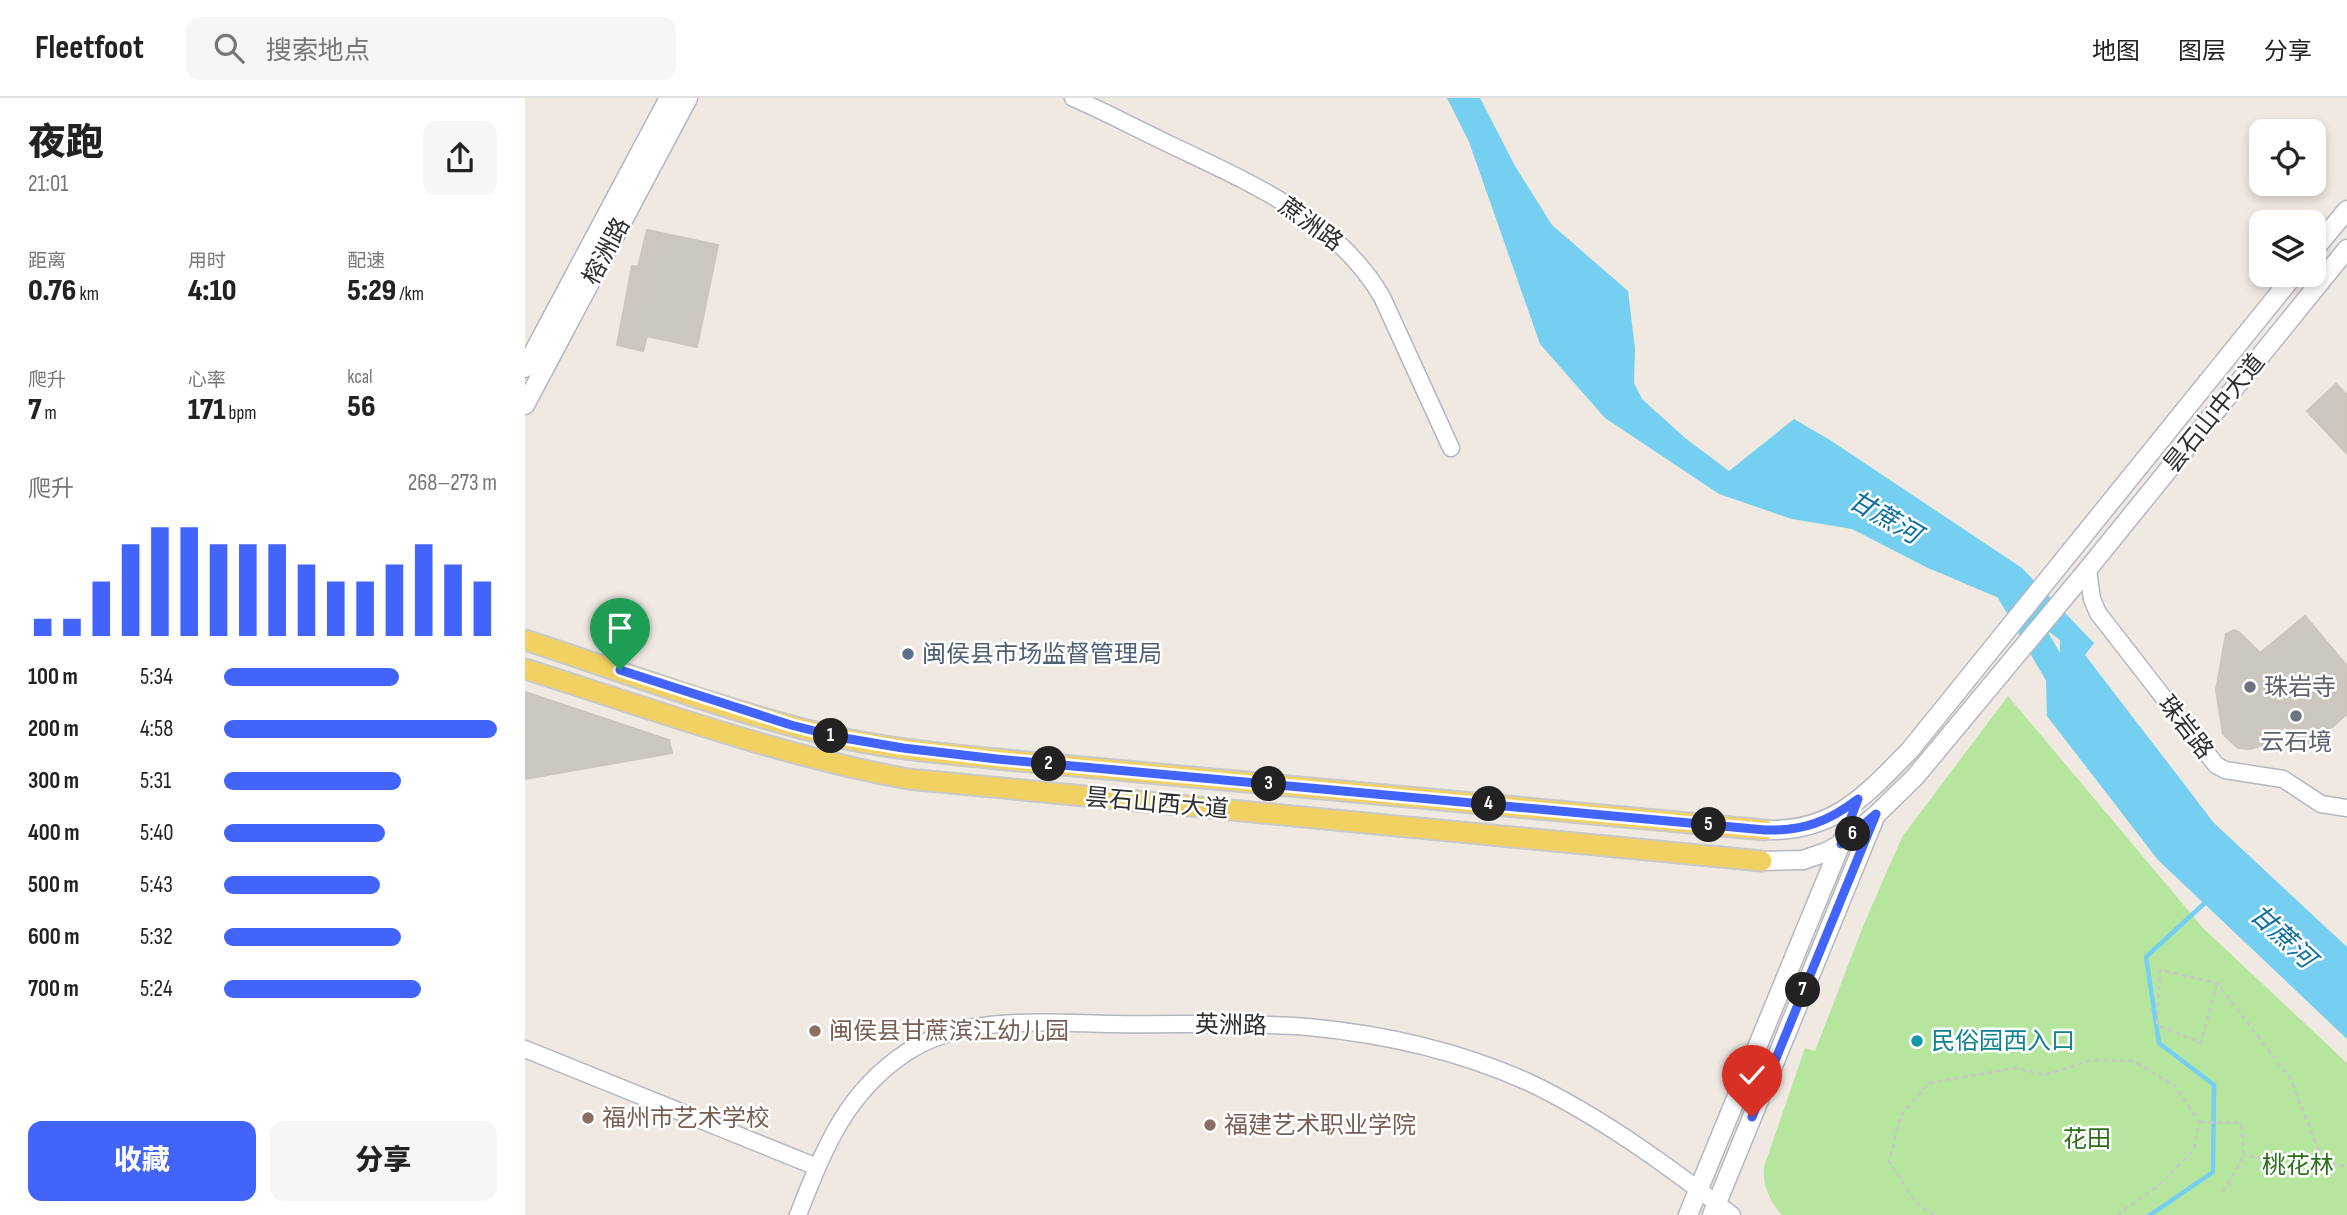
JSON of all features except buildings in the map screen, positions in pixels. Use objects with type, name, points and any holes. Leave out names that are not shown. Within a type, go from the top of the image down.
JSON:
[{"type":"main road","name":"榕洲路","points":[[525,368],[669,98]]},
{"type":"main road","name":"榕洲路","points":[[525,405],[688,98]]},
{"type":"main road","points":[[2326,235],[2347,210]]},
{"type":"main road","name":"昙石山中大道","points":[[1876,814],[1915,777],[2021,651],[2347,249]]},
{"type":"main road","name":"昙石山中大道","points":[[1896,764],[2284,287]]},
{"type":"main road","name":"昙石山西大道","points":[[525,640],[791,725],[838,737],[903,748],[1011,761],[1765,830]]},
{"type":"main road","name":"昙石山西大道","points":[[525,669],[784,751],[839,766],[908,779],[1762,861]]},
{"type":"main road","points":[[1765,830],[1796,829],[1819,824],[1858,799],[1896,764]]},
{"type":"main road","points":[[1714,1209],[1896,764]]},
{"type":"main road","points":[[1689,1215],[1858,799]]},
{"type":"main road","points":[[1762,861],[1803,860],[1841,844],[1876,814]]},
{"type":"street","name":"蔗洲路","points":[[1073,98],[1261,189],[1340,243],[1361,265],[1382,297],[1451,448]]},
{"type":"street","name":"珠岩路","points":[[2085,573],[2098,613],[2216,765],[2225,770],[2283,779],[2326,806],[2347,808]]},
{"type":"street","name":"英洲路","points":[[798,1215],[838,1123],[862,1091],[910,1050],[944,1035],[979,1027],[1039,1023],[1288,1026],[1384,1038],[1453,1055],[1503,1072],[1558,1098],[1655,1158],[1699,1190],[1714,1209],[1731,1215]]},
{"type":"street","points":[[525,1049],[817,1167]]},
{"type":"path","points":[[2217,983],[2201,1043],[2157,1025],[2160,970],[2217,983],[2290,1078],[2323,1161]]},
{"type":"path","points":[[1934,1215],[1916,1203],[1889,1161],[1901,1115],[1929,1083],[2016,1068],[2044,1075],[2092,1060],[2133,1061],[2175,1086],[2199,1122],[2194,1150],[2159,1185],[2117,1215]]},
{"type":"path","points":[[2199,1122],[2241,1123],[2244,1156],[2221,1195]]},
{"type":"path","points":[[2244,1156],[2323,1161],[2347,1167]]},
{"type":"green space","points":[[2008,696],[2203,928],[2347,1063],[2347,1215],[1782,1215],[1774,1205],[1766,1187],[1764,1167],[1805,1048],[1815,1051],[1864,924],[1902,837]]},
{"type":"water","points":[[1447,98],[1480,98],[1515,166],[1552,225],[1628,291],[1635,349],[1634,383],[1642,399],[1685,438],[1729,471],[1794,419],[1830,440],[2022,568],[2094,643],[2085,655],[2214,823],[2347,947],[2347,1039],[2158,860],[2047,716],[2046,682],[2060,666],[2060,640],[2011,603],[1928,568],[1852,529],[1792,519],[1719,494],[1605,418],[1540,344],[1469,142]]},
{"type":"waterway","name":"甘蔗河","points":[[2009,591],[2074,703]]},
{"type":"waterway","points":[[2150,1215],[2213,1172],[2214,1085],[2159,1043],[2146,957],[2208,900]]},
{"type":"place","name":"闽侯县市场监督管理局","points":[[908,654]]},
{"type":"place","name":"珠岩寺","points":[[2250,687]]},
{"type":"place","name":"云石境","points":[[2296,716]]},
{"type":"place","name":"闽侯县甘蔗滨江幼儿园","points":[[815,1031]]},
{"type":"place","name":"民俗园西入口","points":[[1917,1041]]},
{"type":"place","name":"福州市艺术学校","points":[[588,1118]]},
{"type":"place","name":"福建艺术职业学院","points":[[1210,1125]]},
{"type":"route","points":[[620,670],[822,734],[964,756],[1765,830],[1796,829],[1819,824],[1858,799],[1841,844],[1876,814],[1752,1117]]},
{"type":"park label","name":"花田","points":[[2087,1139]]},
{"type":"park label","name":"桃花林","points":[[2298,1165]]}]
